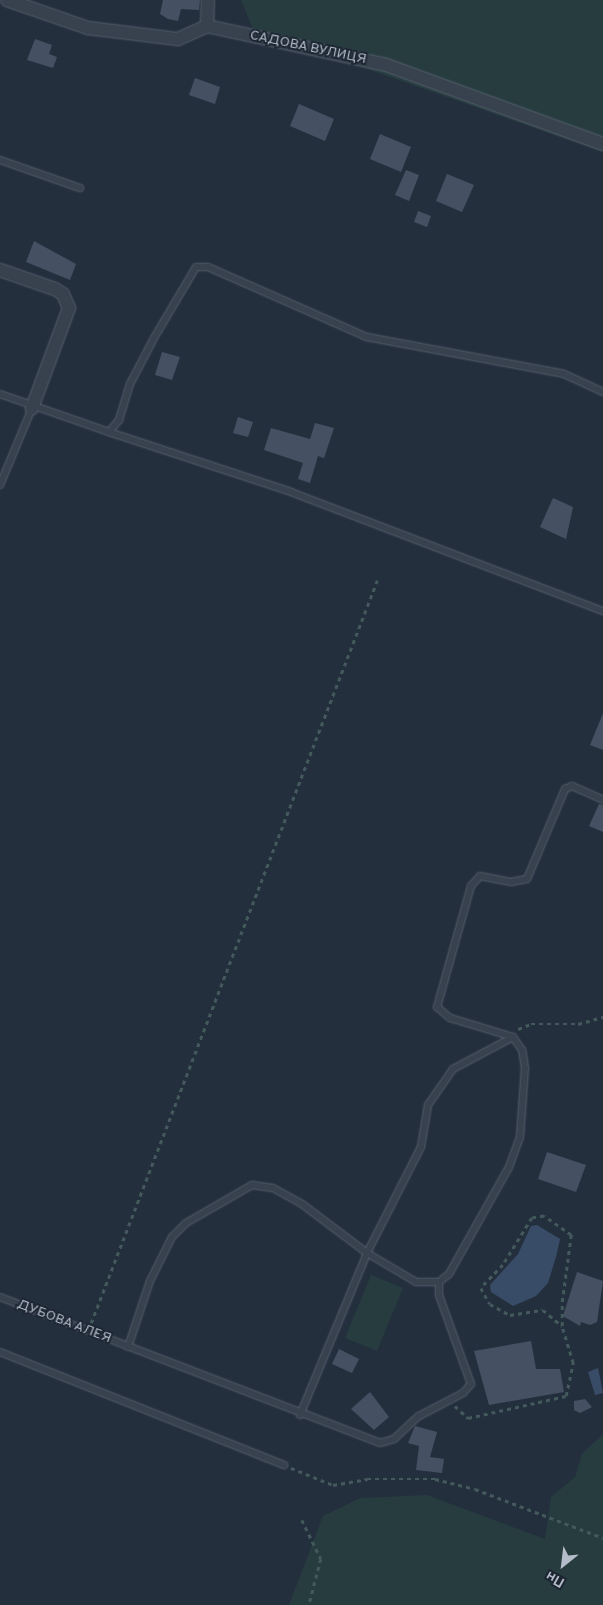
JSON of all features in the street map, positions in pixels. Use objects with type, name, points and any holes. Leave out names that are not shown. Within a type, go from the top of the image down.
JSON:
[{"type":"street","points":[[7,0],[97,29],[178,39],[207,26],[208,0]]},
{"type":"street","name":"САДОВА ВУЛИЦЯ","points":[[207,26],[386,65],[603,144]]},
{"type":"street","points":[[0,270],[55,289],[63,294],[69,308],[32,408]]},
{"type":"lane","points":[[0,160],[80,188]]},
{"type":"lane","points":[[109,432],[119,420],[130,384],[154,338],[196,267],[208,267],[255,285],[367,337],[564,374],[603,392]]},
{"type":"lane","points":[[0,394],[32,408],[274,486],[603,611]]},
{"type":"lane","points":[[0,485],[32,408]]},
{"type":"lane","points":[[128,1347],[150,1281],[172,1237],[186,1223],[252,1185],[274,1188],[302,1204],[367,1253],[416,1282],[439,1282],[449,1274],[489,1205],[520,1137],[525,1068],[522,1050],[513,1037],[450,1018],[437,1007],[471,886],[480,876],[520,882],[532,874],[565,789],[572,786],[603,800]]},
{"type":"lane","points":[[300,1415],[367,1253],[421,1147],[428,1105],[453,1069],[513,1037]]},
{"type":"lane","name":"ДУБОВА АЛЕЯ","points":[[0,1297],[300,1415],[380,1443],[394,1439],[420,1416],[467,1390],[471,1377],[439,1295],[439,1282]]},
{"type":"lane","points":[[0,1352],[284,1465]]},
{"type":"path","points":[[88,1332],[378,578]]},
{"type":"path","points":[[513,1037],[531,1024],[578,1024],[603,1017]]},
{"type":"path","points":[[448,1401],[468,1418],[566,1396],[573,1363],[562,1326],[571,1235],[544,1216],[532,1218],[503,1265],[482,1288],[490,1304],[510,1315],[543,1310],[562,1326]]},
{"type":"path","points":[[284,1465],[333,1485],[368,1479],[434,1480],[475,1488],[603,1538]]},
{"type":"path","points":[[302,1520],[321,1559],[309,1605]]},
{"type":"green space","points":[[241,0],[603,0],[603,152],[253,29]]},
{"type":"green space","points":[[371,1275],[403,1288],[377,1351],[345,1338]]},
{"type":"green space","points":[[603,1434],[603,1605],[289,1605],[323,1516],[360,1498],[427,1495],[545,1539],[551,1497],[575,1477],[582,1454]]},
{"type":"water","points":[[537,1225],[560,1239],[556,1257],[548,1283],[536,1296],[513,1306],[491,1292],[490,1285],[518,1254],[531,1226]]},
{"type":"water","points":[[598,1368],[603,1393],[595,1395],[588,1372]]},
{"type":"building","points":[[163,0],[200,0],[199,10],[181,9],[178,21],[168,19],[160,14]]},
{"type":"building","points":[[35,39],[52,45],[49,54],[57,57],[53,68],[27,60]]},
{"type":"building","points":[[195,78],[220,87],[215,104],[189,95]]},
{"type":"building","points":[[299,104],[334,119],[325,141],[290,126]]},
{"type":"building","points":[[380,134],[411,147],[401,172],[370,159]]},
{"type":"building","points":[[406,170],[419,175],[409,201],[395,195]]},
{"type":"building","points":[[447,174],[474,185],[462,212],[436,201]]},
{"type":"building","points":[[418,211],[431,216],[427,227],[414,222]]},
{"type":"building","points":[[34,241],[76,264],[70,280],[26,262]]},
{"type":"building","points":[[162,352],[180,357],[172,380],[155,375]]},
{"type":"building","points":[[238,417],[253,422],[248,437],[233,433]]},
{"type":"building","points":[[315,423],[334,428],[324,458],[318,456],[310,483],[298,479],[303,463],[264,450],[271,428],[310,439]]},
{"type":"building","points":[[553,498],[573,507],[566,539],[540,527]]},
{"type":"building","points":[[603,713],[603,750],[590,745]]},
{"type":"building","points":[[599,804],[603,805],[603,832],[589,826]]},
{"type":"building","points":[[547,1152],[586,1165],[576,1192],[538,1179]]},
{"type":"building","points":[[577,1272],[603,1281],[597,1322],[590,1325],[581,1322],[580,1326],[563,1316]]},
{"type":"building","points":[[531,1341],[536,1369],[560,1369],[564,1392],[489,1405],[474,1351]]},
{"type":"building","points":[[339,1349],[359,1359],[352,1373],[332,1364]]},
{"type":"building","points":[[370,1392],[389,1417],[374,1430],[351,1409]]},
{"type":"building","points":[[585,1399],[592,1407],[580,1413],[574,1410],[574,1401]]},
{"type":"building","points":[[415,1426],[437,1432],[430,1457],[444,1459],[442,1473],[416,1470],[419,1446],[408,1443]]}]
